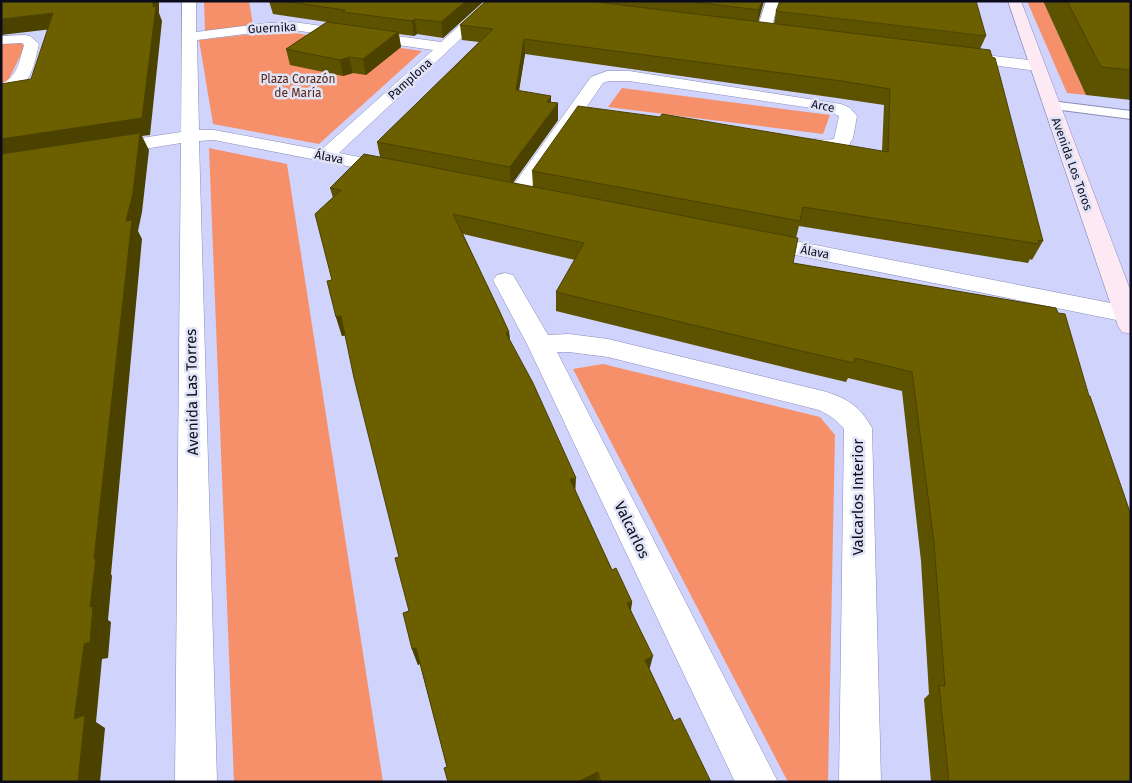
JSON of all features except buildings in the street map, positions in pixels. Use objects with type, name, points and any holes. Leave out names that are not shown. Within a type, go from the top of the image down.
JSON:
[{"type":"main road","name":"Avenida Los Toros","points":[[1014,1],[1129,318]]},
{"type":"street","name":"Avenida Las Torres","points":[[189,1],[196,782]]},
{"type":"street","name":"Pamplona","points":[[324,156],[495,1]]},
{"type":"street","points":[[763,32],[773,1]]},
{"type":"street","name":"Guernika","points":[[189,37],[268,27],[293,26],[445,47]]},
{"type":"street","points":[[1,40],[25,39],[32,44],[22,79],[16,84],[1,90]]},
{"type":"street","points":[[947,56],[1037,66]]},
{"type":"street","name":"Arce","points":[[517,194],[597,80],[607,76],[621,75],[832,106],[843,111],[848,116],[843,141],[836,145],[821,147],[783,141]]},
{"type":"street","points":[[578,108],[597,111]]},
{"type":"street","name":"Álava","points":[[86,152],[190,136],[222,136],[411,173]]},
{"type":"street","name":"Álava","points":[[740,238],[1129,318]]},
{"type":"street","name":"Valcarlos","points":[[505,280],[540,344],[757,782]]},
{"type":"street","name":"Valcarlos Interior","points":[[540,344],[569,343],[608,348],[823,401],[842,409],[854,422],[858,428],[860,782]]},
{"type":"lane","points":[[1051,104],[1131,115]]},
{"type":"green space","points":[[204,1],[249,1],[253,25],[205,31]]},
{"type":"green space","points":[[1027,1],[1043,1],[1086,95],[1067,93]]},
{"type":"green space","name":"Plaza Corazón de María","points":[[280,31],[422,51],[319,144],[213,124],[199,40]]},
{"type":"green space","points":[[15,42],[26,44],[8,81],[1,84],[1,44]]},
{"type":"green space","points":[[622,88],[830,115],[823,134],[608,107]]},
{"type":"green space","points":[[209,148],[287,164],[383,782],[234,782]]},
{"type":"green space","points":[[603,364],[820,417],[835,435],[828,782],[788,782],[573,369]]}]
